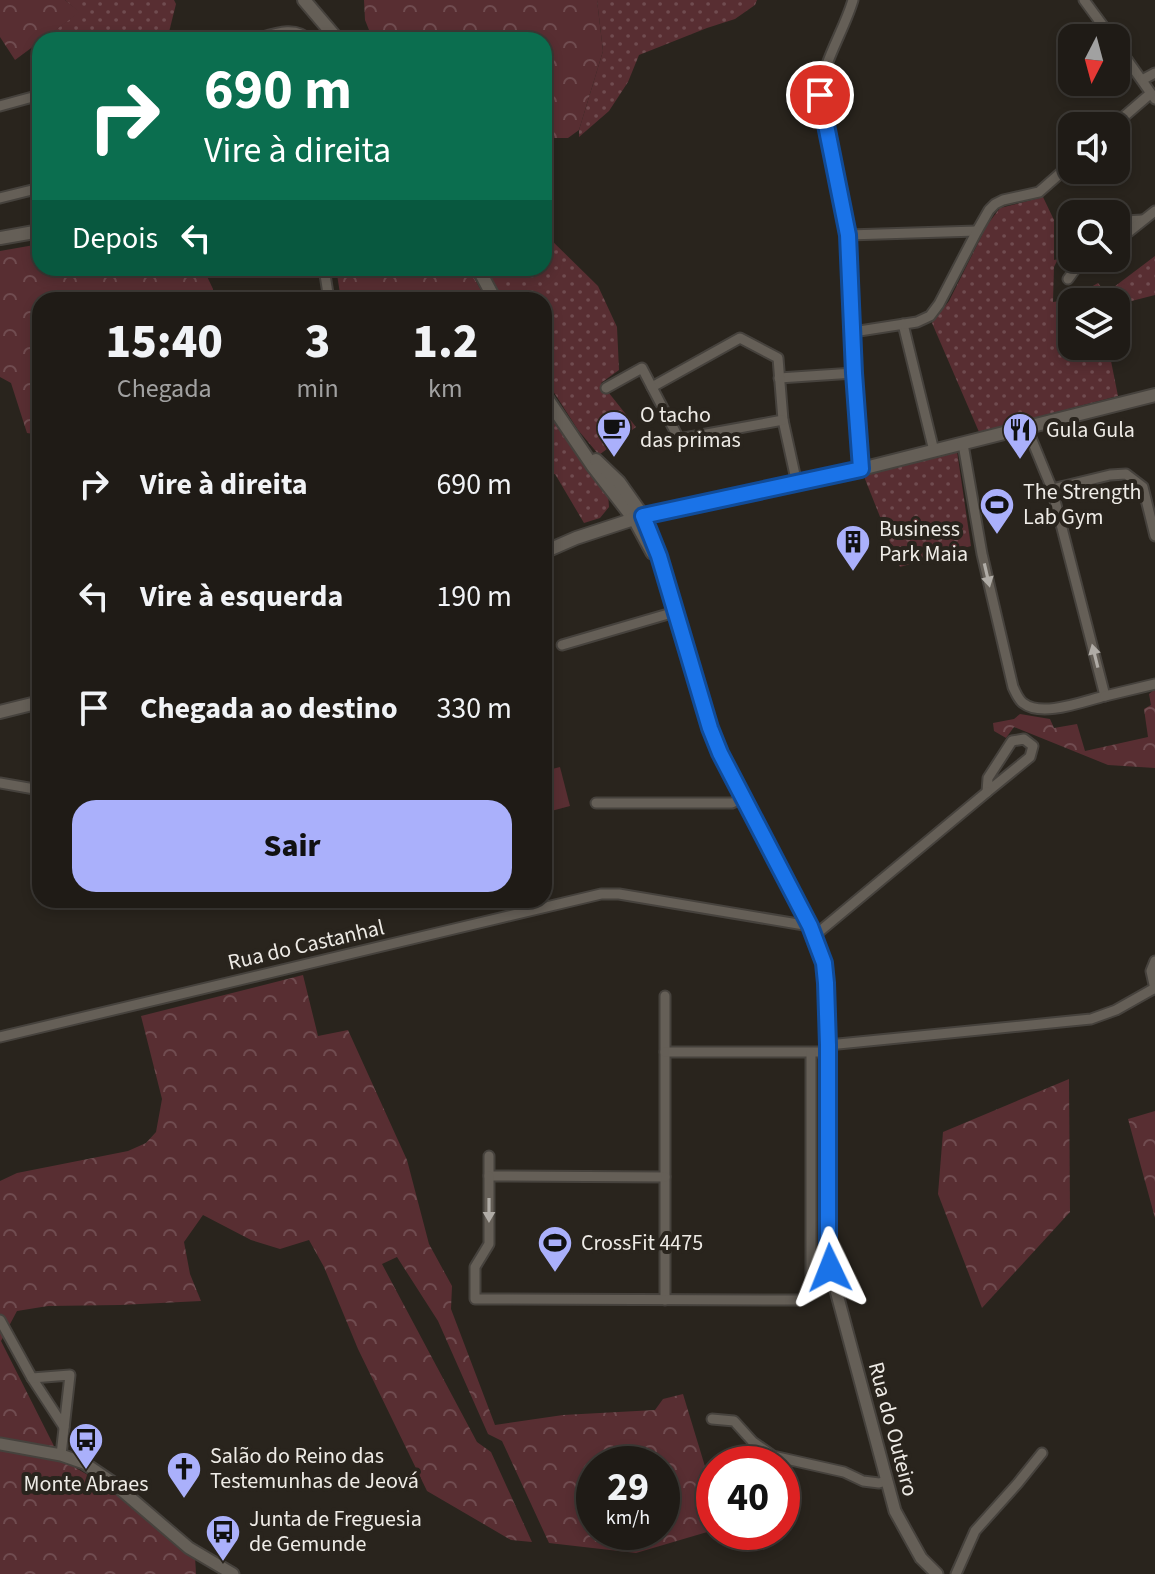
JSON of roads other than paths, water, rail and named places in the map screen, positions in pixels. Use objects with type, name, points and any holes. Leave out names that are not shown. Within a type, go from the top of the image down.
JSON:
[{"type":"main road","points":[[304,0],[331,32]]},
{"type":"main road","points":[[0,238],[32,232]]},
{"type":"main road","points":[[0,245],[32,240]]},
{"type":"main road","points":[[552,549],[638,517],[861,469],[1155,395]]},
{"type":"main road","points":[[552,405],[617,497],[638,517]]},
{"type":"main road","points":[[579,444],[619,482],[638,517]]},
{"type":"main road","points":[[614,525],[617,497]]},
{"type":"main road","points":[[0,712],[32,704]]},
{"type":"street","points":[[853,0],[821,80],[820,95],[848,235],[861,469]]},
{"type":"street","points":[[1084,0],[1102,24]]},
{"type":"street","points":[[1130,63],[1153,97],[1130,114]]},
{"type":"street","points":[[1142,80],[1155,73]]},
{"type":"street","points":[[0,106],[32,97]]},
{"type":"street","points":[[853,332],[917,322],[930,316],[995,204],[1039,192],[1058,175]]},
{"type":"street","points":[[0,198],[32,190]]},
{"type":"street","points":[[1130,232],[1154,213]]},
{"type":"street","points":[[1130,221],[1142,220]]},
{"type":"street","points":[[848,235],[977,231]]},
{"type":"street","points":[[1068,279],[1073,272]]},
{"type":"street","points":[[903,324],[934,451]]},
{"type":"street","points":[[652,387],[740,338],[778,358],[783,420],[797,484]]},
{"type":"street","points":[[606,388],[642,368],[679,439],[783,420]]},
{"type":"street","points":[[779,378],[854,373]]},
{"type":"street","points":[[1027,428],[1052,489],[1105,696]]},
{"type":"street","points":[[963,444],[982,554],[1013,687],[1020,701],[1044,709],[1061,707],[1155,684]]},
{"type":"street","points":[[1052,489],[1126,474],[1143,487],[1155,536]]},
{"type":"street","name":"Rua do Outeiro","points":[[638,517],[659,556],[720,753],[812,931],[824,963],[828,1049],[828,1249],[833,1283],[895,1511],[921,1558],[937,1574]]},
{"type":"street","points":[[562,645],[675,612]]},
{"type":"street","points":[[812,931],[987,792],[1030,757],[1033,746],[1024,739],[1012,741],[988,778],[987,792]]},
{"type":"street","points":[[0,783],[32,789]]},
{"type":"street","points":[[596,803],[732,803],[743,798]]},
{"type":"street","name":"Rua do Castanhal","points":[[552,906],[601,894],[619,894],[812,931]]},
{"type":"street","name":"Rua do Castanhal","points":[[0,1037],[542,908]]},
{"type":"street","points":[[665,1052],[811,1053],[1091,1019],[1116,1010],[1155,988],[1151,971],[1155,961]]},
{"type":"street","points":[[665,996],[665,1300]]},
{"type":"street","points":[[811,1053],[811,1282],[815,1291]]},
{"type":"street","points":[[489,1156],[489,1244],[475,1267],[475,1299],[802,1300],[823,1285],[833,1283]]},
{"type":"street","points":[[489,1176],[665,1177]]},
{"type":"street","points":[[0,1320],[64,1427]]},
{"type":"street","points":[[32,1378],[70,1375],[61,1455]]},
{"type":"street","points":[[712,1419],[734,1421],[753,1442],[773,1456],[844,1472],[863,1481],[886,1481]]},
{"type":"street","points":[[0,1444],[61,1455],[84,1463],[112,1482],[189,1548],[233,1574]]},
{"type":"street","points":[[956,1574],[975,1531],[1042,1453]]},
{"type":"place","name":"O tacho das primas","points":[[614,459]]},
{"type":"place","name":"Gula Gula","points":[[1020,461]]},
{"type":"place","name":"The Strength Lab Gym","points":[[997,536]]},
{"type":"place","name":"Business Park Maia","points":[[853,573]]},
{"type":"place","name":"CrossFit 4475","points":[[555,1274]]},
{"type":"place","name":"Monte Abraes","points":[[86,1471]]},
{"type":"place","name":"Salão do Reino das Testemunhas de Jeová","points":[[184,1500]]},
{"type":"place","name":"Junta de Freguesia de Gemunde","points":[[223,1563]]}]
